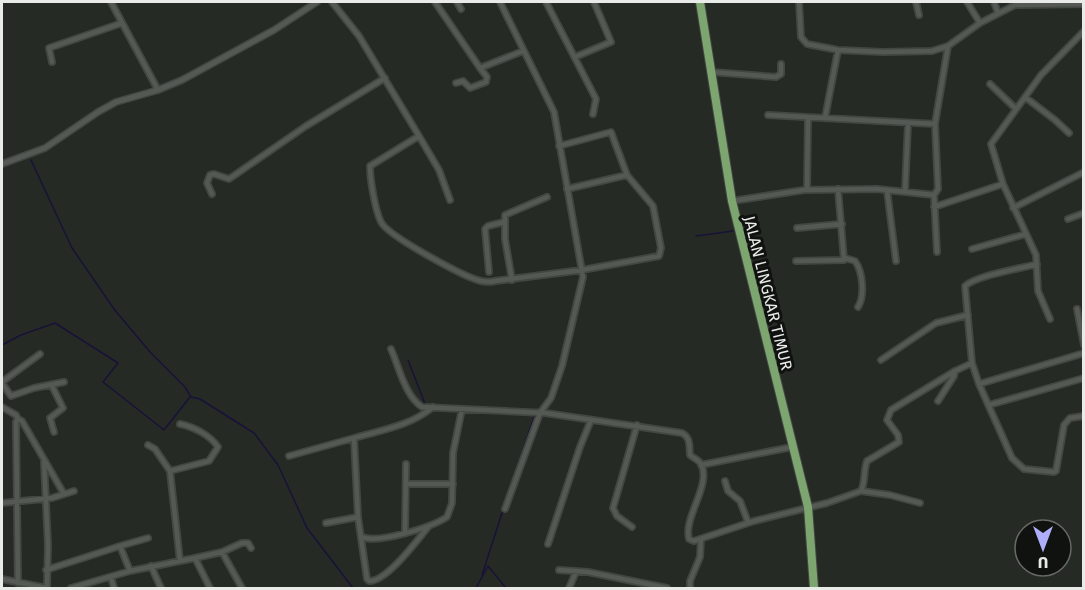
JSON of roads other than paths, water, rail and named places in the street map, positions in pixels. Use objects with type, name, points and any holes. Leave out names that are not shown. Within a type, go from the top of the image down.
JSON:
[{"type":"highway","name":"JALAN LINGKAR TIMUR","points":[[700,2],[732,201],[808,507],[814,588]]},
{"type":"street","points":[[111,2],[158,90]]},
{"type":"street","points":[[2,164],[45,148],[116,102],[158,90],[182,80],[274,30],[317,2]]},
{"type":"street","points":[[332,2],[359,36],[385,78],[439,170],[450,200]]},
{"type":"street","points":[[435,2],[487,77],[487,81],[470,88],[463,81],[456,83]]},
{"type":"street","points":[[457,2],[461,9]]},
{"type":"street","points":[[501,2],[554,112],[582,270],[582,288],[562,366],[551,398],[540,413],[505,509]]},
{"type":"street","points":[[546,2],[596,99],[593,114]]},
{"type":"street","points":[[575,57],[611,42],[595,3],[603,2]]},
{"type":"street","points":[[799,2],[800,29],[803,41],[807,44],[838,50],[932,51],[948,46],[980,23],[1015,3],[1083,4]]},
{"type":"street","points":[[916,2],[919,15]]},
{"type":"street","points":[[966,2],[980,23]]},
{"type":"street","points":[[994,2],[998,13]]},
{"type":"street","points":[[52,62],[49,48],[122,23]]},
{"type":"street","points":[[1082,33],[1083,42]]},
{"type":"street","points":[[1050,318],[1038,291],[1036,255],[1003,184],[991,144],[1041,75],[1082,33]]},
{"type":"street","points":[[937,252],[934,207],[934,195],[938,189],[935,124],[948,46]]},
{"type":"street","points":[[825,118],[838,50]]},
{"type":"street","points":[[480,68],[523,51]]},
{"type":"street","points":[[711,72],[776,77],[781,74],[781,63]]},
{"type":"street","points":[[212,194],[207,183],[210,175],[214,174],[229,179],[306,126],[385,78]]},
{"type":"street","points":[[990,84],[1015,108]]},
{"type":"street","points":[[1025,97],[1069,133]]},
{"type":"street","points":[[768,115],[935,124]]},
{"type":"street","points":[[807,190],[808,118]]},
{"type":"street","points":[[905,191],[908,124]]},
{"type":"street","points":[[419,136],[370,166],[380,221],[386,229],[465,275],[483,282],[512,280],[659,256],[662,248],[653,206],[627,175],[611,132],[559,146]]},
{"type":"street","points":[[1013,208],[1083,172]]},
{"type":"street","points":[[567,189],[627,175]]},
{"type":"street","points":[[934,207],[1003,184]]},
{"type":"street","points":[[732,201],[807,190],[838,189],[905,191],[934,195]]},
{"type":"street","points":[[838,189],[845,258]]},
{"type":"street","points":[[887,190],[896,261]]},
{"type":"street","points":[[512,280],[504,222],[506,214],[547,197]]},
{"type":"street","points":[[1068,219],[1083,213]]},
{"type":"street","points":[[489,272],[485,229],[504,222]]},
{"type":"street","points":[[797,228],[842,224]]},
{"type":"street","points":[[972,249],[1026,234]]},
{"type":"street","points":[[796,261],[843,261],[845,258]]},
{"type":"street","points":[[845,258],[855,261],[859,267],[862,296],[858,307]]},
{"type":"street","points":[[1037,264],[968,283],[965,290],[972,363],[1012,458],[1019,466],[1054,472],[1058,468],[1066,421],[1083,416]]},
{"type":"street","points":[[1077,309],[1083,345]]},
{"type":"street","points":[[881,360],[936,323],[968,315]]},
{"type":"street","points":[[391,349],[410,394],[416,403],[422,406],[540,413],[682,433],[689,439],[691,458],[699,461],[701,465],[701,487],[687,533],[691,540],[701,539],[748,522],[836,500],[861,491],[890,495],[920,503]]},
{"type":"street","points":[[979,384],[1083,353]]},
{"type":"street","points":[[40,354],[2,383],[11,396],[34,388],[64,382]]},
{"type":"street","points":[[861,491],[865,481],[867,461],[899,442],[898,435],[887,420],[891,410],[972,363]]},
{"type":"street","points":[[938,401],[955,371]]},
{"type":"street","points":[[989,405],[1083,378]]},
{"type":"street","points":[[52,386],[63,408],[50,418],[54,432]]},
{"type":"street","points":[[2,407],[22,421],[64,494]]},
{"type":"street","points":[[289,456],[395,427],[416,419],[433,407]]},
{"type":"street","points":[[362,537],[369,539],[405,533],[440,522],[450,512],[453,453],[462,409]]},
{"type":"street","points":[[18,419],[16,422],[18,583]]},
{"type":"street","points":[[548,544],[591,420]]},
{"type":"street","points":[[170,471],[209,461],[218,450],[217,445],[211,439],[189,426],[180,424]]},
{"type":"street","points":[[632,527],[617,516],[612,508],[637,425]]},
{"type":"street","points":[[354,438],[358,517],[367,579],[373,582],[390,571],[429,526]]},
{"type":"street","points":[[148,445],[155,449],[170,471],[180,561]]},
{"type":"street","points":[[701,465],[792,447]]},
{"type":"street","points":[[2,579],[47,588],[48,545],[44,460]]},
{"type":"street","points":[[405,533],[406,464]]},
{"type":"street","points":[[725,481],[728,491],[740,501],[748,522]]},
{"type":"street","points":[[406,484],[453,484]]},
{"type":"street","points":[[2,503],[45,499],[74,490]]},
{"type":"street","points":[[326,523],[358,517]]},
{"type":"street","points":[[46,570],[148,538]]},
{"type":"street","points":[[690,588],[690,581],[700,557],[701,539]]},
{"type":"street","points":[[71,588],[130,571],[222,552],[242,543],[248,543],[252,548]]},
{"type":"street","points":[[120,546],[130,571]]},
{"type":"street","points":[[222,552],[242,588]]},
{"type":"street","points":[[195,558],[210,588]]},
{"type":"street","points":[[151,566],[161,588]]},
{"type":"street","points":[[559,570],[588,572],[667,588]]},
{"type":"street","points":[[569,588],[576,572]]},
{"type":"street","points":[[111,577],[114,588]]},
{"type":"waterway","points":[[31,160],[72,248],[114,309],[150,352],[185,387],[191,397],[200,399],[254,433],[278,465],[307,528],[353,588]]},
{"type":"waterway","points":[[696,236],[733,231]]},
{"type":"waterway","points":[[2,345],[21,335],[55,323],[118,363],[103,382],[164,430],[190,397]]},
{"type":"waterway","points":[[408,360],[425,404]]},
{"type":"waterway","points":[[511,485],[534,417]]},
{"type":"waterway","points":[[482,575],[503,510]]},
{"type":"waterway","points":[[476,588],[488,566],[506,588]]}]
